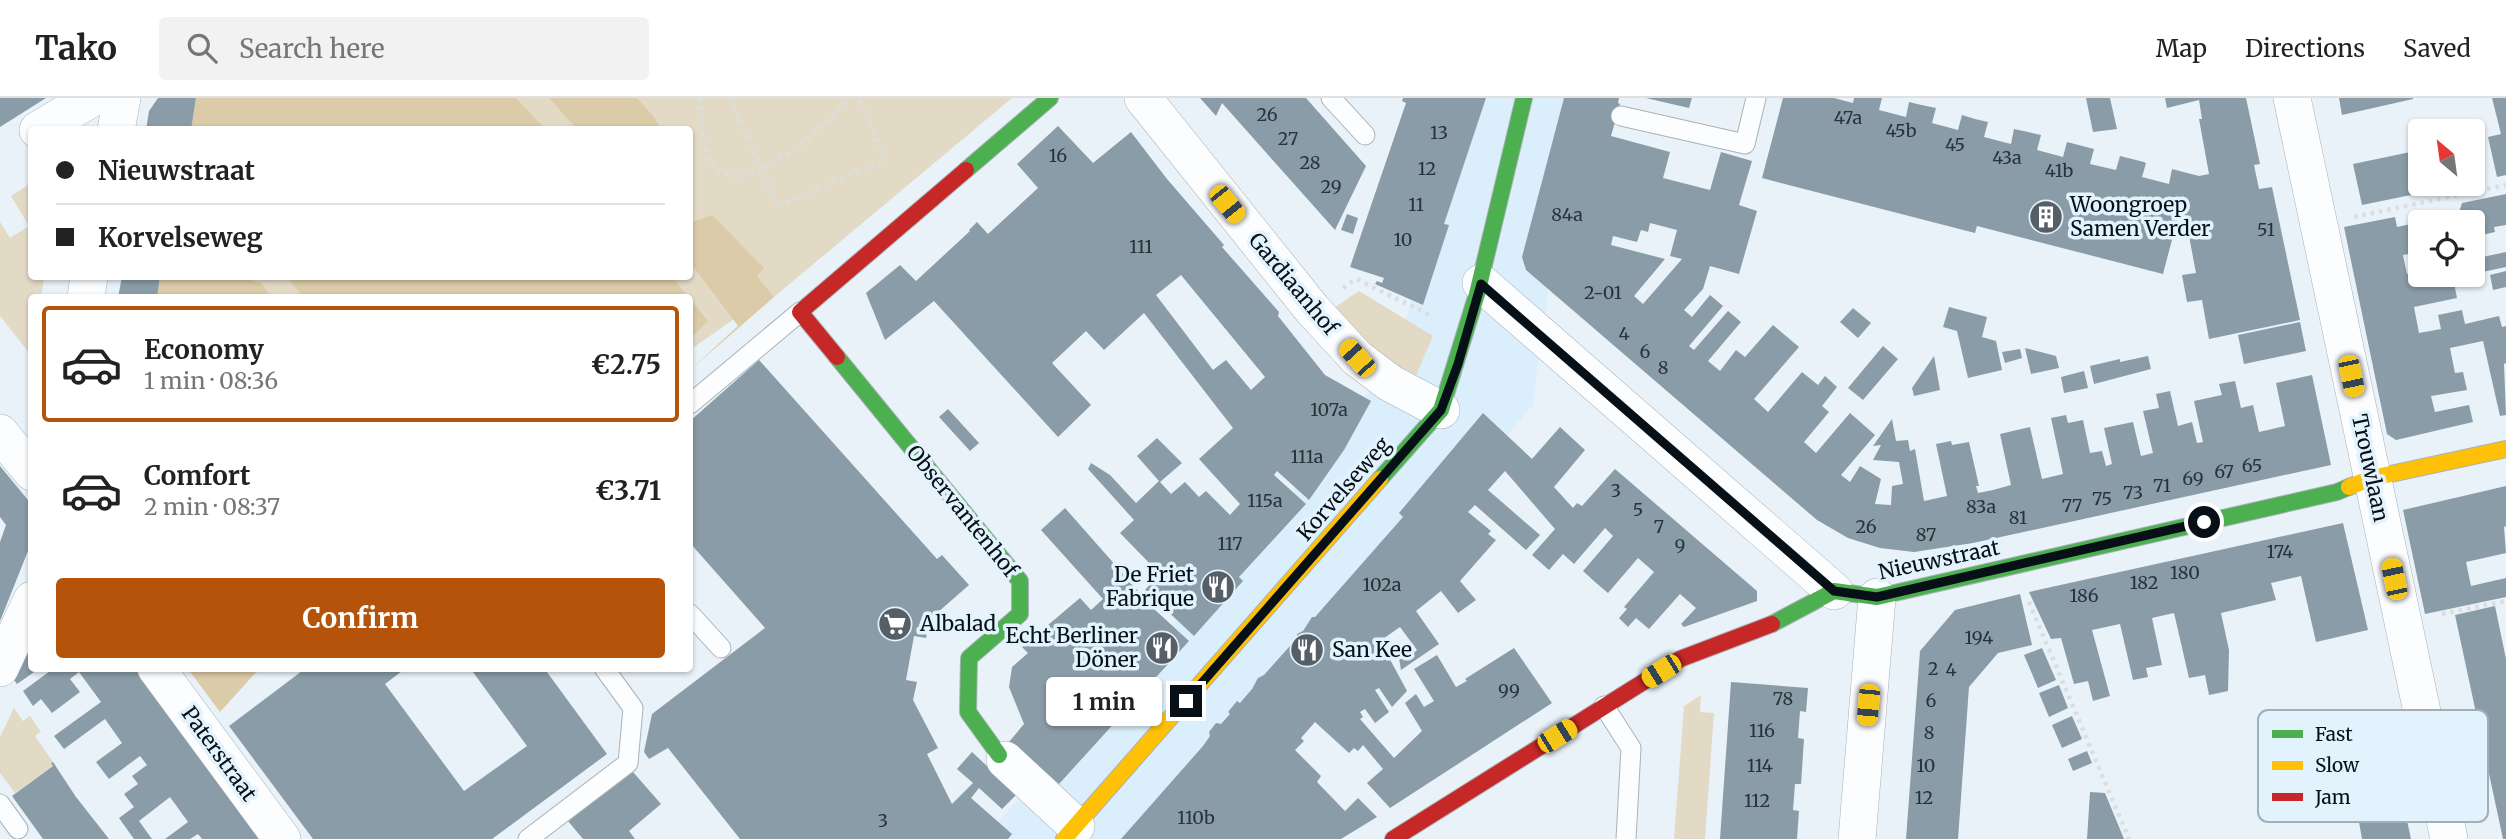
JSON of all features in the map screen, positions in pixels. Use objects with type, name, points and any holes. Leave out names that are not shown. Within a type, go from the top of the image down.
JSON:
[{"type":"street","points":[[44,126],[92,98]]},
{"type":"street","points":[[117,126],[122,98]]},
{"type":"street","points":[[800,312],[1050,98]]},
{"type":"street","name":"Gardiaanhof","points":[[1143,98],[1312,309],[1357,358],[1390,383],[1441,410]]},
{"type":"street","name":"Korvelseweg","points":[[1070,832],[1441,410],[1481,284],[1524,98]]},
{"type":"street","name":"Trouwlaan","points":[[2292,98],[2422,710]]},
{"type":"street","points":[[1393,839],[1680,659],[1762,629],[1834,591],[1481,284]]},
{"type":"street","name":"Observantenhof","points":[[800,312],[1020,581],[1020,614],[969,658],[968,712],[1002,757],[1070,832]]},
{"type":"street","points":[[0,433],[28,467]]},
{"type":"street","name":"Nieuwstraat","points":[[1834,591],[1877,597],[2337,492],[2372,478],[2506,449]]},
{"type":"street","points":[[1857,839],[1877,597]]},
{"type":"street","points":[[0,668],[28,608]]},
{"type":"street","name":"Paterstraat","points":[[159,672],[282,839]]},
{"type":"lane","points":[[1331,98],[1366,135]]},
{"type":"lane","points":[[1621,116],[1745,144],[1756,98]]},
{"type":"lane","points":[[693,401],[800,312]]},
{"type":"lane","points":[[693,617],[721,648]]},
{"type":"lane","points":[[528,839],[628,763],[633,708],[607,672]]},
{"type":"lane","points":[[1604,706],[1631,748],[1626,839]]},
{"type":"lane","points":[[0,804],[18,829]]},
{"type":"path","points":[[700,98],[707,158],[716,170],[735,177],[758,173],[806,141],[851,98]]},
{"type":"path","points":[[733,98],[731,99],[778,206],[885,159],[859,98]]},
{"type":"path","points":[[2319,224],[2506,185]]},
{"type":"path","points":[[1312,309],[1356,279],[1467,334]]},
{"type":"path","points":[[2017,565],[2026,594],[2129,839]]},
{"type":"path","points":[[2403,622],[2506,601]]},
{"type":"shaded area","points":[[196,98],[516,98],[542,126],[192,126]]},
{"type":"shaded area","points":[[262,98],[1012,98],[774,297],[771,293],[693,348],[693,294],[229,294],[231,280],[693,280],[693,126],[257,126]]},
{"type":"shaded area","points":[[549,98],[637,98],[659,126],[574,126]]},
{"type":"shaded area","points":[[1470,98],[1584,98],[1552,263],[1533,405],[1286,694],[1150,839],[983,839],[1312,469],[1395,358]]},
{"type":"shaded area","points":[[28,185],[28,224],[11,196]]},
{"type":"shaded area","points":[[712,215],[764,268],[757,276],[774,297],[693,367],[738,326],[693,266],[693,222]]},
{"type":"shaded area","points":[[0,222],[10,238],[28,227],[28,280],[44,280],[41,294],[28,294],[28,351],[0,316]]},
{"type":"shaded area","points":[[159,280],[251,280],[261,283],[270,294],[158,294]]},
{"type":"shaded area","points":[[289,280],[674,280],[686,294],[301,294]]},
{"type":"shaded area","points":[[1359,291],[1433,336],[1413,382],[1402,377],[1332,309]]},
{"type":"shaded area","points":[[693,303],[708,321],[693,336]]},
{"type":"shaded area","points":[[190,672],[256,672],[220,712]]},
{"type":"shaded area","points":[[1701,695],[1700,712],[1714,713],[1705,839],[1674,839],[1684,706]]},
{"type":"shaded area","points":[[14,708],[23,721],[30,716],[41,732],[35,736],[53,762],[53,766],[15,793],[0,773],[0,737]]},
{"type":"building","points":[[0,98],[46,98],[0,127]]},
{"type":"building","points":[[158,98],[196,98],[192,126],[147,126],[149,111]]},
{"type":"building","points":[[1200,98],[1306,98],[1366,166],[1335,230],[1222,103],[1216,116]]},
{"type":"building","points":[[1403,98],[1486,98],[1444,224],[1449,225],[1423,305],[1375,284],[1377,281],[1382,283],[1384,278],[1350,267],[1406,103],[1402,101]]},
{"type":"building","points":[[1564,98],[1619,98],[1620,104],[1611,136],[1670,152],[1663,178],[1710,190],[1721,152],[1752,161],[1739,205],[1757,211],[1739,274],[1710,266],[1703,289],[1684,310],[1692,317],[1710,295],[1723,306],[1689,346],[1694,350],[1728,311],[1741,322],[1708,361],[1720,371],[1736,350],[1745,357],[1773,325],[1799,347],[1754,399],[1768,412],[1802,372],[1818,385],[1825,376],[1837,387],[1822,406],[1829,412],[1804,442],[1816,453],[1850,413],[1875,435],[1841,475],[1850,482],[1860,466],[1881,479],[1875,504],[1891,505],[1892,486],[1903,484],[1899,462],[1873,460],[1881,445],[1873,446],[1892,419],[1896,441],[1908,440],[1910,451],[1915,449],[1924,501],[1947,496],[1936,444],[1969,442],[1979,486],[1976,486],[1978,493],[1993,490],[2011,485],[2000,434],[2030,427],[2042,479],[2063,474],[2051,418],[2066,415],[2068,423],[2083,420],[2090,453],[2102,451],[2106,466],[2112,464],[2104,428],[2133,422],[2141,456],[2153,453],[2143,411],[2159,408],[2156,394],[2170,391],[2178,426],[2192,422],[2197,443],[2203,442],[2194,401],[2222,395],[2219,384],[2235,381],[2241,408],[2253,405],[2259,432],[2285,426],[2276,383],[2312,375],[2331,465],[1973,543],[1914,552],[1880,548],[1848,538],[1817,520],[1526,270],[1522,257]],"holes":[[[1650,223],[1677,230],[1670,256],[1682,259],[1643,304],[1634,296],[1665,259],[1611,245],[1613,236],[1637,242],[1641,230],[1648,232]]]},
{"type":"building","points":[[1646,98],[1692,98],[1689,108]]},
{"type":"building","name":"Woongroep Samen Verder","points":[[1783,98],[1834,98],[1853,103],[1854,98],[1882,98],[1879,110],[1906,117],[1909,102],[1936,108],[1932,123],[1958,130],[1962,115],[1988,122],[1984,137],[2011,144],[2014,129],[2041,135],[2037,150],[2063,157],[2067,142],[2094,149],[2090,164],[2116,170],[2120,156],[2144,162],[2146,163],[2142,177],[2169,184],[2172,169],[2199,176],[2209,174],[2199,119],[2202,119],[2199,100],[2167,108],[2165,98],[2246,98],[2260,164],[2254,165],[2259,189],[2272,187],[2300,320],[2209,339],[2202,300],[2187,302],[2182,275],[2196,273],[2185,215],[2179,213],[2163,274],[1977,226],[1975,233],[1762,178]]},
{"type":"building","points":[[2086,98],[2110,98],[2117,129],[2093,132]]},
{"type":"building","points":[[2339,98],[2413,98],[2413,99],[2342,115]]},
{"type":"building","points":[[2492,98],[2506,98],[2506,175],[2497,177],[2488,137],[2501,134]]},
{"type":"building","points":[[1058,126],[1093,163],[1131,132],[1224,245],[1222,247],[1279,312],[1278,316],[1325,375],[1371,401],[1344,450],[1309,500],[1277,471],[1274,475],[1306,504],[1239,577],[1243,581],[1194,636],[1145,590],[1158,575],[1120,533],[1134,520],[1088,469],[1091,463],[1110,475],[1136,503],[1159,481],[1137,456],[1157,438],[1182,463],[1160,482],[1171,494],[1185,482],[1199,497],[1206,491],[1230,515],[1240,504],[1199,459],[1233,428],[1144,313],[1104,350],[1086,331],[1052,363],[1091,405],[1058,437],[934,301],[885,340],[866,293],[900,265],[916,281],[977,222],[988,234],[1038,188],[1017,164]],"holes":[[[1181,275],[1265,377],[1251,390],[1226,360],[1213,370],[1156,295]]]},
{"type":"building","points":[[2408,153],[2408,196],[2362,205],[2353,164]]},
{"type":"building","points":[[2506,194],[2506,225],[2494,227],[2495,232],[2485,234],[2485,210],[2460,210],[2462,203]]},
{"type":"building","points":[[1347,214],[1358,218],[1353,234],[1341,230]]},
{"type":"building","points":[[2395,217],[2397,227],[2408,225],[2408,254],[2403,255],[2408,287],[2455,287],[2457,298],[2414,307],[2419,333],[2441,329],[2438,315],[2462,310],[2465,324],[2499,316],[2502,327],[2506,326],[2506,415],[2500,416],[2483,341],[2450,348],[2455,373],[2463,372],[2467,390],[2431,396],[2435,412],[2469,405],[2473,422],[2396,440],[2387,434],[2344,227]]},
{"type":"building","points":[[2506,252],[2506,267],[2485,271],[2485,256]]},
{"type":"building","points":[[2506,271],[2506,287],[2493,290],[2490,275]]},
{"type":"building","points":[[121,280],[159,280],[158,294],[119,294]]},
{"type":"building","points":[[1949,307],[1987,317],[1982,337],[1996,341],[2002,370],[1968,378],[1957,331],[1943,327]]},
{"type":"building","points":[[1853,308],[1871,323],[1858,338],[1840,322]]},
{"type":"building","points":[[2300,322],[2306,351],[2244,364],[2238,335]]},
{"type":"building","points":[[1883,346],[1898,359],[1863,400],[1848,388]]},
{"type":"building","points":[[2025,348],[2056,356],[2059,368],[2031,374]]},
{"type":"building","points":[[2020,349],[2022,358],[2005,363],[2002,352]]},
{"type":"building","points":[[1934,356],[1940,390],[1914,396],[1912,388]]},
{"type":"building","points":[[2148,356],[2151,369],[2094,384],[2090,366]]},
{"type":"building","points":[[759,360],[937,559],[942,555],[969,585],[929,620],[926,638],[914,636],[906,680],[917,682],[913,700],[938,748],[927,754],[952,804],[973,783],[957,769],[972,752],[988,767],[1024,724],[1009,687],[1012,667],[1028,653],[1022,647],[1080,598],[1091,610],[1103,599],[1041,530],[1065,508],[1125,576],[1109,592],[1126,577],[1154,609],[1189,641],[1059,784],[1017,747],[1017,794],[1002,809],[979,788],[971,798],[1012,834],[1008,839],[740,839],[668,748],[649,759],[644,752],[652,714],[765,628],[693,546],[693,418]]},
{"type":"building","points":[[2084,371],[2088,388],[2064,393],[2061,377]]},
{"type":"building","points":[[948,409],[979,443],[970,451],[939,417]]},
{"type":"building","points":[[1483,413],[1532,459],[1560,427],[1585,450],[1554,487],[1573,508],[1577,503],[1582,506],[1615,469],[1757,591],[1757,601],[1684,627],[1681,624],[1696,608],[1680,594],[1649,629],[1636,618],[1628,627],[1619,618],[1627,609],[1624,607],[1654,572],[1638,558],[1608,593],[1595,582],[1583,571],[1613,536],[1605,528],[1574,564],[1563,554],[1549,570],[1532,555],[1555,529],[1505,471],[1488,490],[1540,535],[1526,550],[1475,505],[1468,512],[1491,531],[1488,534],[1496,540],[1460,581],[1476,600],[1458,613],[1441,591],[1416,611],[1439,644],[1401,670],[1399,658],[1413,648],[1415,652],[1417,650],[1400,627],[1380,641],[1407,691],[1392,707],[1379,688],[1375,690],[1389,712],[1375,723],[1365,709],[1360,712],[1363,717],[1360,719],[1394,758],[1422,731],[1405,703],[1416,694],[1424,707],[1434,701],[1414,669],[1437,655],[1456,687],[1514,648],[1552,703],[1390,808],[1367,783],[1383,769],[1363,745],[1358,751],[1354,748],[1349,753],[1315,722],[1295,750],[1321,776],[1317,782],[1345,811],[1358,798],[1377,817],[1341,839],[1121,839],[1203,746],[1216,723],[1221,724],[1237,701],[1240,703],[1258,678],[1264,675],[1297,638],[1297,634],[1303,631],[1312,617],[1315,617],[1403,517],[1399,513]]},
{"type":"building","points":[[0,466],[28,500],[28,551],[0,621],[0,542],[6,525],[0,517]]},
{"type":"building","points":[[2506,486],[2506,553],[2466,562],[2471,586],[2506,578],[2506,597],[2425,614],[2403,510]]},
{"type":"building","points":[[2343,523],[2368,630],[2316,642],[2301,576],[2271,583],[2276,600],[2221,613],[2229,650],[2228,691],[2209,695],[2205,675],[2189,678],[2174,613],[2152,618],[2162,665],[2146,668],[2148,677],[2133,680],[2120,624],[2092,630],[2110,696],[2093,701],[2088,681],[2074,684],[2061,638],[2051,639],[2029,592]]},
{"type":"building","points":[[2020,594],[2032,645],[1998,653],[1969,687],[1958,839],[1906,839],[1920,651],[1955,610]]},
{"type":"building","points":[[2495,606],[2506,659],[2506,839],[2503,839],[2488,769],[2488,710],[2475,710],[2455,615]]},
{"type":"building","points":[[2042,648],[2056,680],[2038,688],[2024,655]]},
{"type":"building","points":[[27,652],[28,672],[34,672],[17,684],[14,680]]},
{"type":"building","points":[[49,672],[79,672],[70,679],[80,692],[52,713],[41,699],[33,706],[23,691]]},
{"type":"building","points":[[79,672],[140,672],[262,839],[202,839],[198,834],[190,839],[165,839],[188,822],[170,797],[139,821],[152,839],[134,839],[119,818],[134,807],[124,794],[138,784],[132,776],[147,765],[140,756],[109,779],[96,762],[122,743],[105,719],[64,749],[54,736],[101,702]]},
{"type":"building","points":[[301,672],[401,672],[385,684],[464,791],[527,746],[473,672],[547,672],[607,754],[492,839],[313,839],[229,726]]},
{"type":"building","points":[[1731,682],[1808,688],[1806,712],[1800,711],[1798,738],[1804,739],[1801,784],[1795,784],[1793,810],[1799,811],[1797,839],[1720,839]]},
{"type":"building","points":[[2059,685],[2068,708],[2049,717],[2039,693]]},
{"type":"building","points":[[2072,716],[2082,739],[2062,748],[2052,725]]},
{"type":"building","points":[[2087,751],[2092,763],[2073,771],[2068,759]]},
{"type":"building","points":[[53,762],[109,839],[43,839],[12,796],[53,766]]},
{"type":"building","points":[[633,772],[661,804],[629,831],[635,839],[583,839],[568,821]]},
{"type":"building","points":[[2090,792],[2105,793],[2124,839],[2087,839]]},
{"type":"building","points":[[2359,822],[2407,822],[2411,839],[2362,839]]},
{"type":"traffic: fast","points":[[966,170],[1050,98]]},
{"type":"traffic: fast","points":[[1380,479],[1441,410],[1477,294],[1524,98]]},
{"type":"traffic: fast","points":[[837,357],[1020,581],[1020,614],[969,658],[968,712],[999,755]]},
{"type":"traffic: fast","points":[[1772,624],[1834,591],[1877,597],[2337,492],[2349,487]]},
{"type":"traffic: slow","points":[[2349,487],[2372,478],[2506,449]]},
{"type":"traffic: slow","points":[[1064,839],[1380,479]]},
{"type":"traffic: jam","points":[[837,357],[800,312],[966,170]]},
{"type":"traffic: jam","points":[[1393,839],[1680,659],[1772,624]]},
{"type":"place","name":"Woongroep Samen Verder","points":[[2046,217]]},
{"type":"place","name":"De Friet Fabrique","points":[[1218,587]]},
{"type":"place","name":"Albalad","points":[[895,624]]},
{"type":"place","name":"Echt Berliner Döner","points":[[1162,648]]},
{"type":"place","name":"San Kee","points":[[1307,650]]},
{"type":"route","points":[[1186,701],[1441,410],[1458,364],[1481,284],[1834,591],[1877,597],[2204,522]]}]
